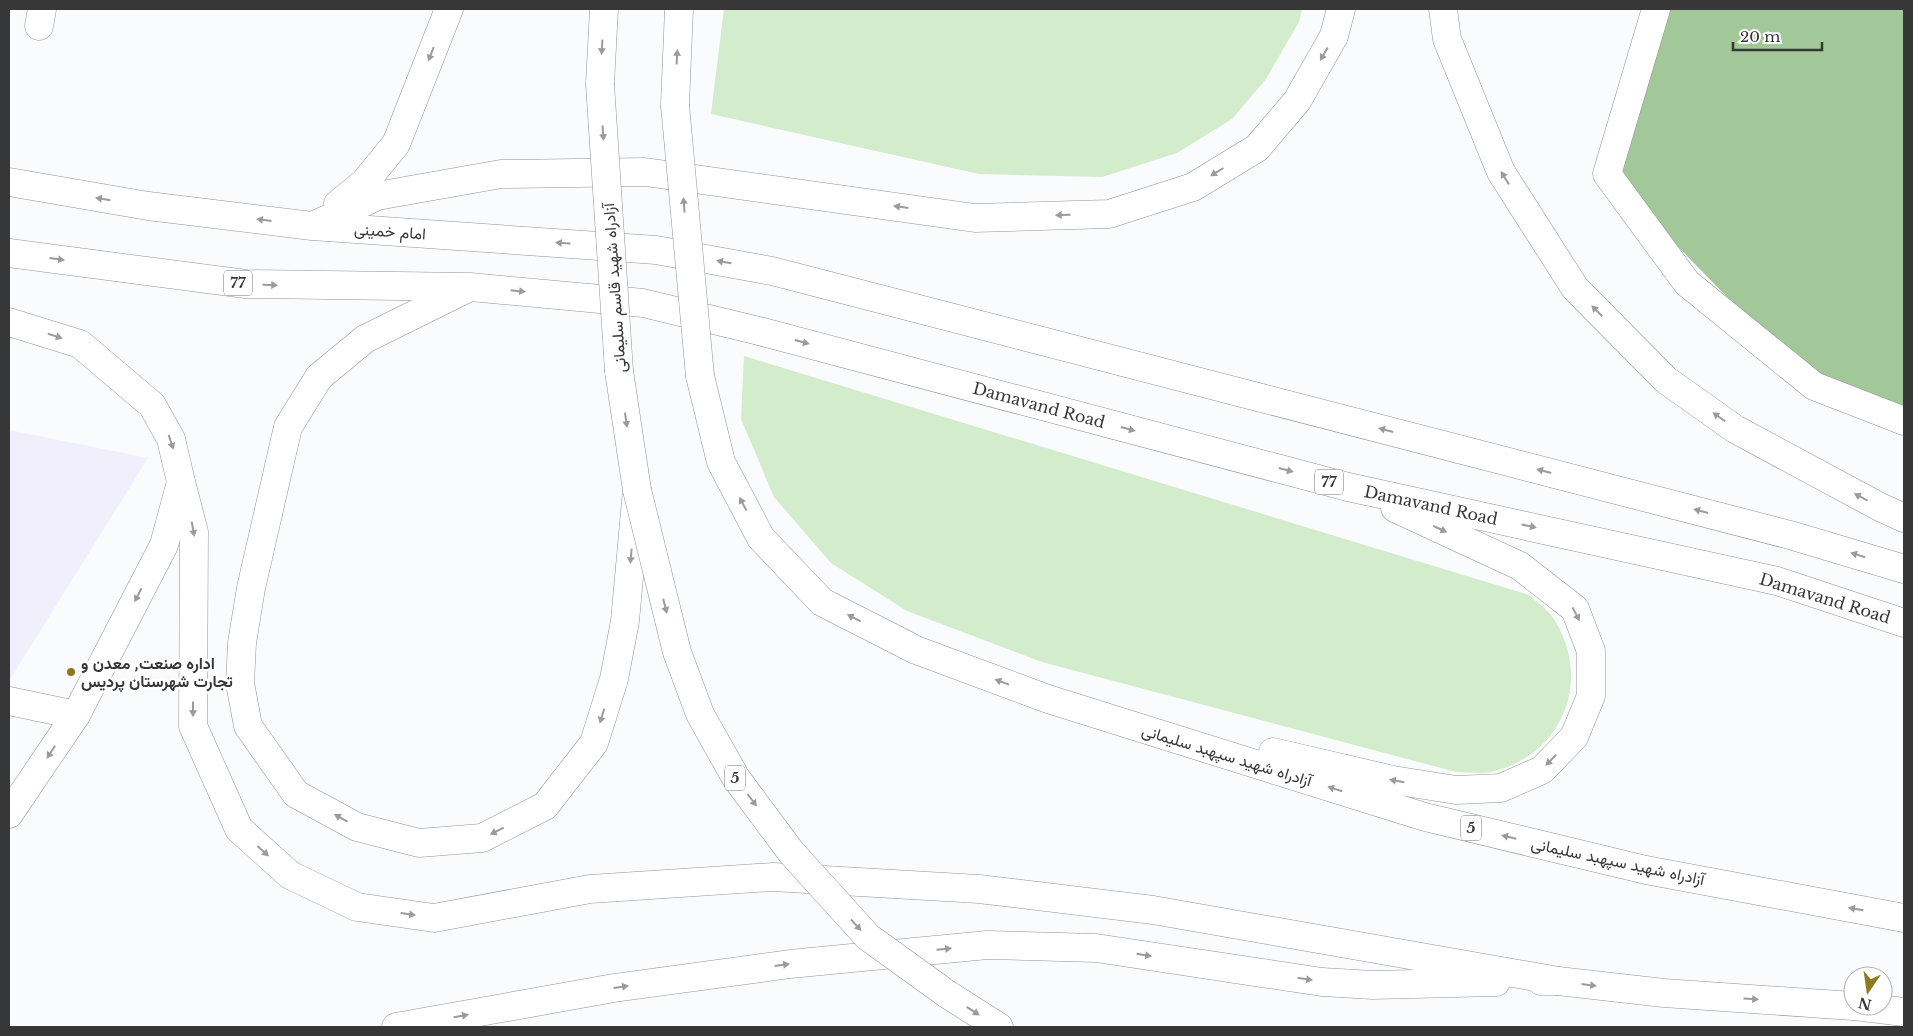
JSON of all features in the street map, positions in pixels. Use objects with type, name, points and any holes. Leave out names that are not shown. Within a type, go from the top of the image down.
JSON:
[{"type":"main road","points":[[312,226],[364,183],[396,144],[449,9]]},
{"type":"main road","name":"آزادراه شهید قاسم سلیمانی","points":[[604,9],[600,84],[619,372],[637,490]]},
{"type":"main road","name":"آزادراه شهید سپهبد سلیمانی","points":[[679,9],[675,105],[700,376],[721,462],[761,538],[822,602],[916,650],[1048,699],[1425,817],[1646,870],[1904,918]]},
{"type":"main road","points":[[312,226],[376,196],[501,174],[646,172],[975,218],[1109,214],[1193,188],[1257,148],[1297,101],[1334,36],[1341,9]]},
{"type":"main road","points":[[1442,9],[1447,39],[1501,172],[1575,288],[1666,380],[1736,429],[1880,507],[1904,518]]},
{"type":"main road","points":[[1656,9],[1607,174],[1687,283],[1814,386],[1904,421]]},
{"type":"main road","name":"امام خمینی","points":[[9,182],[148,206],[312,226],[656,250],[772,271],[1780,532],[1904,569]]},
{"type":"main road","name":"77","points":[[9,253],[246,284],[470,287]]},
{"type":"main road","points":[[470,287],[366,339],[319,377],[288,427],[251,588],[242,643],[240,683],[248,726],[296,794],[357,827],[419,843],[482,838],[545,806],[594,743],[614,679],[626,621],[637,490]]},
{"type":"main road","name":"Damavand Road","points":[[470,287],[643,303],[755,330],[1348,487],[1777,581],[1904,623]]},
{"type":"main road","points":[[9,322],[80,344],[152,405],[171,439],[194,532],[193,726],[239,829],[290,875],[357,907],[434,918],[590,889],[773,877],[960,888],[1153,910],[1558,981],[1664,993],[1843,1005]]},
{"type":"main road","points":[[9,814],[76,715],[164,546],[181,482]]},
{"type":"main road","points":[[1048,699],[1393,780],[1456,790],[1501,788],[1542,770],[1574,737],[1591,696],[1592,651],[1575,609],[1520,566],[1348,487]]},
{"type":"main road","name":"5","points":[[637,490],[677,652],[700,714],[736,778],[791,852],[868,938],[947,994],[999,1027]]},
{"type":"main road","points":[[9,701],[76,715]]},
{"type":"main road","points":[[396,1027],[614,988],[790,964],[987,945],[1096,948],[1322,982],[1373,985],[1558,981]]},
{"type":"shaded area","points":[[9,430],[148,458],[9,681]]},
{"type":"green space","points":[[724,9],[1302,9],[1299,22],[1266,79],[1232,119],[1177,153],[1102,177],[979,174],[711,114]]},
{"type":"green space","points":[[1660,9],[1904,9],[1904,419],[1814,386],[1607,174]]},
{"type":"green space","points":[[744,356],[1529,595],[1552,616],[1565,643],[1571,667],[1570,690],[1564,713],[1552,733],[1536,750],[1516,763],[1487,773],[1456,772],[1042,662],[907,611],[831,563],[774,497],[741,419]]},
{"type":"place","name":"اداره صنعت٬ معدن و تجارت شهرستان پردیس","points":[[71,672]]}]
